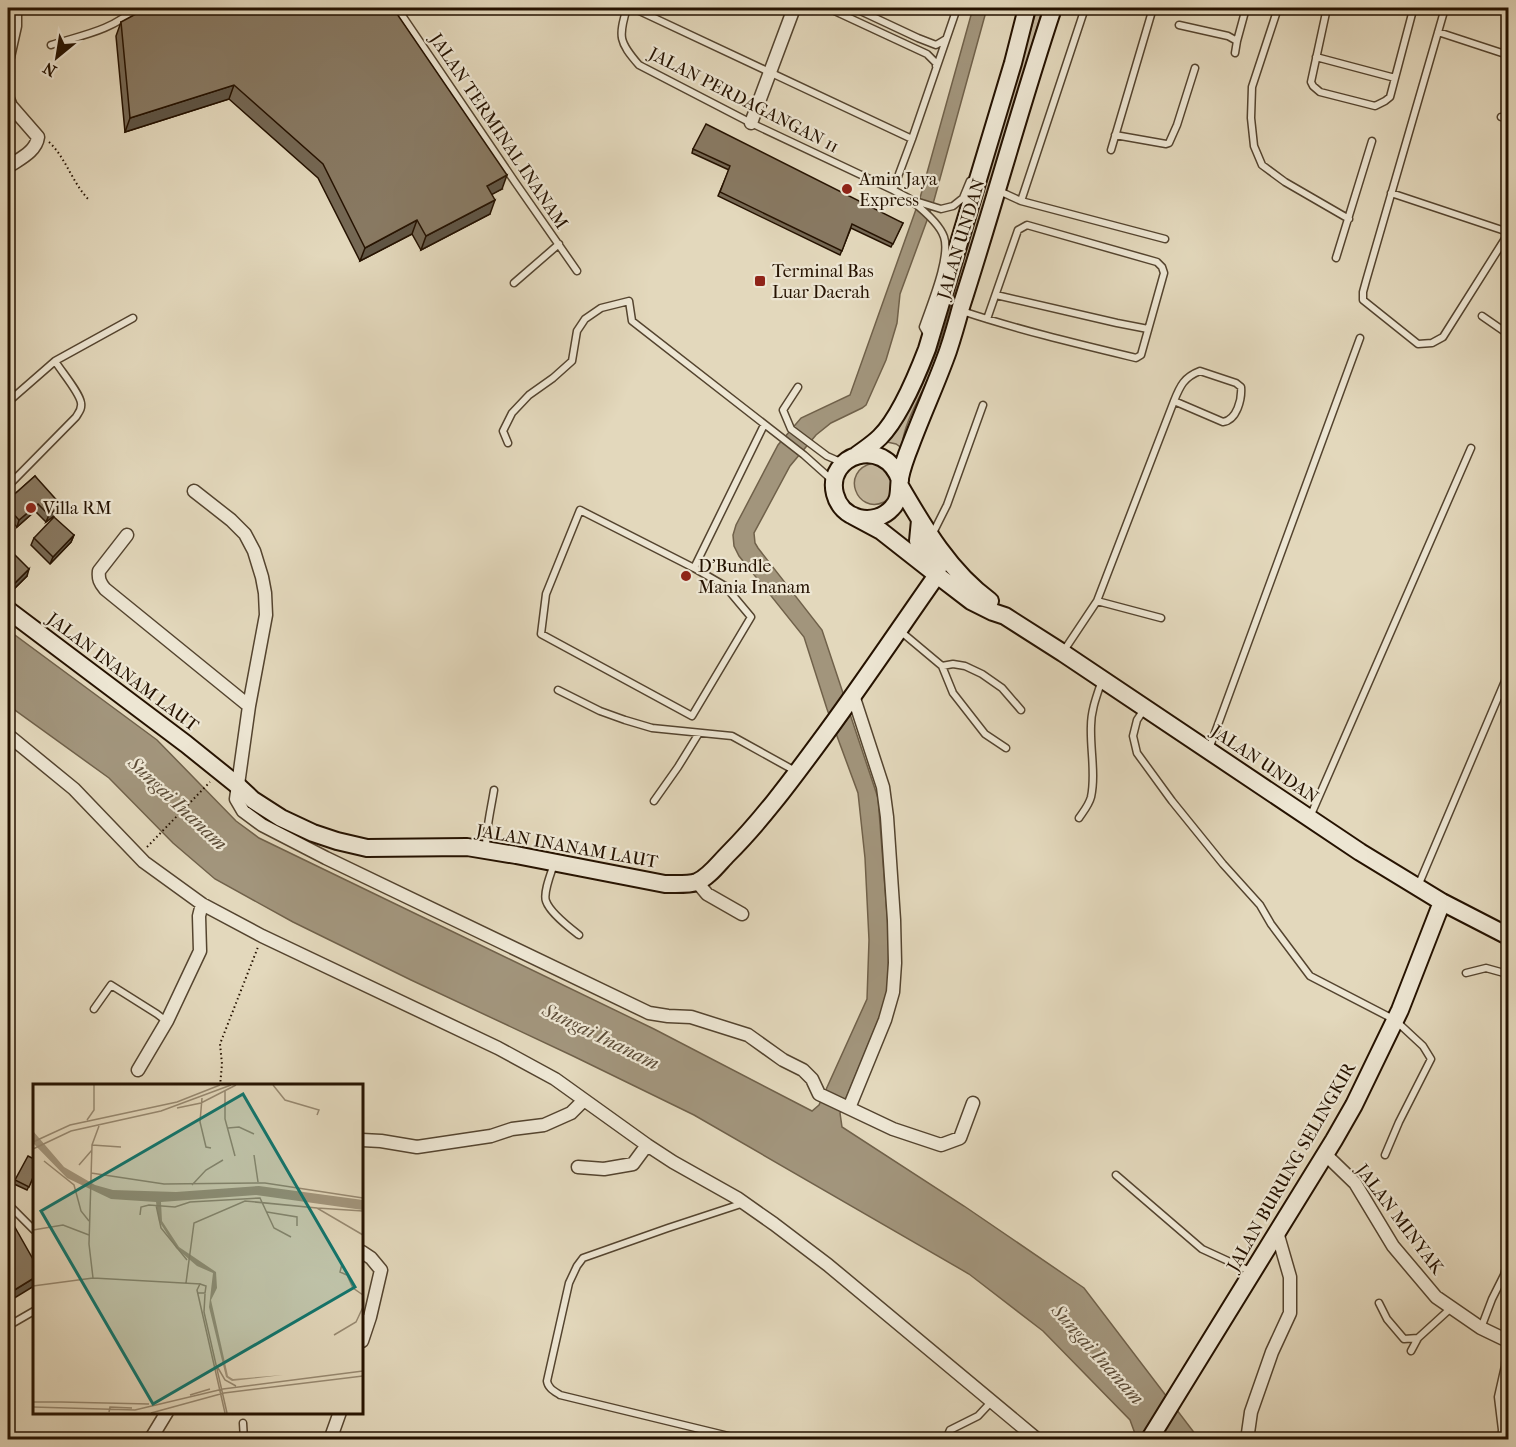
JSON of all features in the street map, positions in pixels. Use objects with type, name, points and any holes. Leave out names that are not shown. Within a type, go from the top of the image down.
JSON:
[{"type":"street","points":[[8,57],[15,26],[15,8]]},
{"type":"street","points":[[751,123],[795,8]]},
{"type":"street","name":"JALAN UNDAN","points":[[1027,8],[1013,63],[930,340],[917,373],[894,417],[880,436],[838,471],[834,481],[834,492],[838,502],[844,510],[880,531],[971,600],[1005,616],[1063,653],[1360,852],[1442,902],[1509,936]]},
{"type":"street","name":"JALAN UNDAN","points":[[853,516],[874,519],[885,515],[899,497],[900,483],[912,442],[948,351],[1053,8]]},
{"type":"street","points":[[8,99],[11,106],[38,137],[37,144],[32,150],[8,167]]},
{"type":"street","name":"JALAN UNDAN","points":[[851,459],[867,453],[885,459],[893,465],[920,519],[947,560],[963,578],[996,605],[1005,616]]},
{"type":"street","points":[[194,491],[245,534],[254,551],[265,593],[266,615],[237,785],[236,799],[243,811],[262,825],[326,858],[649,1013],[690,1017],[748,1035],[783,1060],[804,1070],[812,1079],[819,1094],[893,1129],[942,1145],[960,1138],[973,1103]]},
{"type":"street","points":[[742,914],[707,894],[697,882],[739,843],[798,772],[937,575],[937,566],[918,541],[920,519]]},
{"type":"street","points":[[127,534],[99,571],[100,584],[249,705]]},
{"type":"street","name":"JALAN INANAM LAUT","points":[[8,610],[151,717],[253,800],[281,818],[313,833],[367,848],[467,847],[665,884],[697,882]]},
{"type":"street","points":[[849,1108],[885,1020],[893,992],[895,963],[887,817],[883,787],[853,695]]},
{"type":"street","points":[[8,735],[74,789],[144,862],[202,904],[262,936],[498,1048],[555,1078],[647,1145],[745,1203],[828,1265],[1038,1440]]},
{"type":"street","name":"JALAN BURUNG SELINGKIR","points":[[1149,1440],[1354,1105],[1400,1010],[1442,902]]},
{"type":"street","points":[[138,1070],[167,1021],[200,951],[199,916],[202,904]]},
{"type":"street","points":[[363,1140],[417,1147],[491,1136],[512,1129],[544,1125],[571,1113],[584,1100]]},
{"type":"street","points":[[578,1167],[604,1169],[633,1164],[647,1145]]},
{"type":"street","name":"JALAN MINYAK","points":[[1325,1154],[1355,1183],[1393,1246],[1436,1297],[1481,1328],[1508,1341]]},
{"type":"street","points":[[1247,1440],[1251,1412],[1272,1352],[1290,1313],[1290,1277],[1277,1232]]},
{"type":"street","points":[[363,1253],[381,1270],[370,1317],[363,1335]]},
{"type":"street","points":[[150,1440],[166,1414]]},
{"type":"street","points":[[330,1440],[340,1414]]},
{"type":"lane","points":[[51,45],[109,27],[136,8]]},
{"type":"lane","name":"JALAN TERMINAL INANAM","points":[[397,8],[577,271]]},
{"type":"lane","name":"JALAN PERDAGANGAN 11","points":[[627,8],[621,37],[628,52],[639,65],[751,123],[912,200],[941,209],[953,206],[963,198],[977,160],[986,152]]},
{"type":"lane","points":[[633,8],[912,139]]},
{"type":"lane","points":[[828,8],[927,54],[936,63],[936,71]]},
{"type":"lane","points":[[854,8],[936,45],[947,38]]},
{"type":"lane","points":[[893,190],[957,8]]},
{"type":"lane","points":[[1021,201],[1085,8]]},
{"type":"lane","points":[[1111,150],[1153,8]]},
{"type":"lane","points":[[1234,54],[1246,8]]},
{"type":"lane","points":[[1278,8],[1252,87],[1251,118],[1254,146],[1262,165],[1285,182],[1349,219]]},
{"type":"lane","points":[[1327,8],[1311,82],[1320,92],[1375,106],[1390,97],[1413,9],[1404,8]]},
{"type":"lane","points":[[1391,193],[1509,233],[1443,337],[1432,343],[1418,344],[1364,300],[1363,292],[1391,193],[1445,8]]},
{"type":"lane","points":[[1179,25],[1228,36],[1237,41]]},
{"type":"lane","points":[[1438,32],[1509,54]]},
{"type":"lane","points":[[1316,57],[1395,78]]},
{"type":"lane","points":[[1115,135],[1169,143],[1195,68]]},
{"type":"lane","points":[[1501,117],[1509,118]]},
{"type":"lane","points":[[1336,258],[1372,141]]},
{"type":"lane","points":[[997,190],[1021,201],[1165,239]]},
{"type":"lane","name":"JALAN PERDAGANGAN 11","points":[[912,200],[930,218],[944,237],[945,261],[923,327],[930,340]]},
{"type":"lane","points":[[960,311],[987,319],[1136,358],[1141,355],[1164,273],[1162,267],[1156,262],[1027,225],[1018,230],[987,319]]},
{"type":"lane","points":[[514,283],[559,244]]},
{"type":"lane","points":[[996,295],[1148,329]]},
{"type":"lane","points":[[508,443],[503,431],[512,413],[529,395],[572,361],[577,331],[585,319],[601,308],[629,301],[632,321],[804,454],[834,481]]},
{"type":"lane","points":[[1482,316],[1509,334]]},
{"type":"lane","points":[[8,402],[55,361],[133,318]]},
{"type":"lane","points":[[1208,749],[1360,338]]},
{"type":"lane","points":[[8,486],[76,417],[81,409],[79,397],[55,361]]},
{"type":"lane","points":[[1063,653],[1098,601],[1174,401],[1179,388],[1190,375],[1200,370],[1241,387],[1241,399],[1232,418],[1228,421],[1223,422],[1174,401]]},
{"type":"lane","points":[[798,387],[783,410],[791,429],[827,456],[851,459]]},
{"type":"lane","points":[[932,537],[983,405]]},
{"type":"lane","points":[[694,568],[764,424]]},
{"type":"lane","points":[[1310,817],[1471,448]]},
{"type":"lane","points":[[580,510],[694,568],[725,586],[751,617],[692,716],[541,634],[546,594],[580,510]]},
{"type":"lane","points":[[1098,601],[1161,618]]},
{"type":"lane","points":[[899,629],[942,666],[953,693],[985,734],[1006,748]]},
{"type":"lane","points":[[942,666],[953,664],[965,666],[982,675],[1002,688],[1021,710]]},
{"type":"lane","points":[[1417,887],[1509,674]]},
{"type":"lane","points":[[1078,818],[1086,809],[1091,798],[1093,772],[1091,726],[1093,707],[1102,679]]},
{"type":"lane","points":[[558,690],[600,711],[652,728],[732,736],[798,772]]},
{"type":"lane","points":[[1145,708],[1137,720],[1133,736],[1137,753],[1172,801],[1260,905],[1270,924],[1310,976],[1395,1020],[1423,1046],[1431,1059],[1385,1155]]},
{"type":"lane","points":[[654,801],[699,733]]},
{"type":"lane","points":[[486,851],[486,832],[494,790]]},
{"type":"lane","points":[[554,863],[546,891],[546,901],[559,919],[579,935]]},
{"type":"lane","points":[[1466,973],[1486,968],[1504,973],[1509,972]]},
{"type":"lane","points":[[94,1009],[111,986],[167,1021]]},
{"type":"lane","points":[[1116,1174],[1202,1249],[1252,1272]]},
{"type":"lane","points":[[745,1203],[583,1258],[569,1283],[547,1381],[551,1390],[560,1395],[745,1440]]},
{"type":"lane","points":[[8,1204],[33,1229]]},
{"type":"lane","points":[[1481,1328],[1509,1260]]},
{"type":"lane","points":[[1380,1304],[1387,1319],[1404,1339],[1418,1338]]},
{"type":"lane","points":[[1412,1351],[1418,1338],[1451,1307]]},
{"type":"lane","points":[[8,1326],[33,1312]]},
{"type":"lane","points":[[1501,1440],[1498,1397],[1508,1341]]},
{"type":"lane","points":[[8,1399],[8,1415]]},
{"type":"lane","points":[[951,1440],[947,1437],[950,1430],[978,1416],[992,1401]]},
{"type":"lane","points":[[243,1423],[244,1440]]},
{"type":"path","points":[[38,137],[51,143],[79,190],[88,199]]},
{"type":"path","points":[[159,836],[213,778]]},
{"type":"path","points":[[220,1084],[222,1064],[220,1044],[262,936]]},
{"type":"shaded area","points":[[1037,8],[1043,8],[965,269],[934,367],[906,426],[902,448],[887,442],[905,417],[918,393],[941,339]]},
{"type":"shaded area","points":[[873,463],[879,464],[893,476],[890,496],[884,502],[874,504],[866,503],[860,497],[854,482],[857,474],[863,468]]},
{"type":"water","name":"Sungai Inanam","points":[[973,8],[987,8],[933,204],[900,294],[897,323],[886,360],[866,405],[831,423],[816,435],[790,466],[754,533],[758,548],[822,630],[878,798],[889,940],[888,986],[884,1006],[840,1113],[842,1127],[964,1206],[1084,1288],[1199,1439],[1137,1439],[1130,1420],[1043,1331],[969,1274],[694,1115],[293,922],[215,879],[173,843],[109,778],[8,705],[8,630],[157,740],[236,821],[259,838],[654,1029],[812,1111],[819,1105],[867,999],[869,940],[865,858],[858,793],[827,709],[804,637],[739,556],[734,546],[733,535],[778,445],[801,418],[850,395],[920,198]]},
{"type":"building","points":[[147,8],[393,8],[507,175],[487,186],[495,200],[426,236],[417,220],[365,248],[323,164],[234,85],[130,118],[121,22]]},
{"type":"building","points":[[706,124],[903,223],[893,244],[852,224],[842,251],[720,192],[730,166],[693,149]]},
{"type":"building","name":"Villa RM","points":[[35,476],[61,505],[49,515],[38,504],[19,520],[8,508],[8,500]]},
{"type":"building","points":[[54,517],[74,535],[53,557],[34,538]]},
{"type":"building","points":[[11,551],[29,569],[13,585],[8,579],[8,554]]},
{"type":"building","points":[[28,1156],[33,1158],[33,1177],[29,1187],[15,1180]]},
{"type":"building","points":[[8,1215],[33,1259],[33,1279],[8,1294]]},
{"type":"building","points":[[8,1348],[11,1366],[8,1367]]},
{"type":"place","name":"Amin Jaya Express","points":[[847,189]]},
{"type":"place","name":"Terminal Bas Luar Daerah","points":[[760,281]]},
{"type":"place","name":"Villa RM","points":[[31,508]]},
{"type":"place","name":"D'Bundle Mania Inanam","points":[[686,576]]}]
